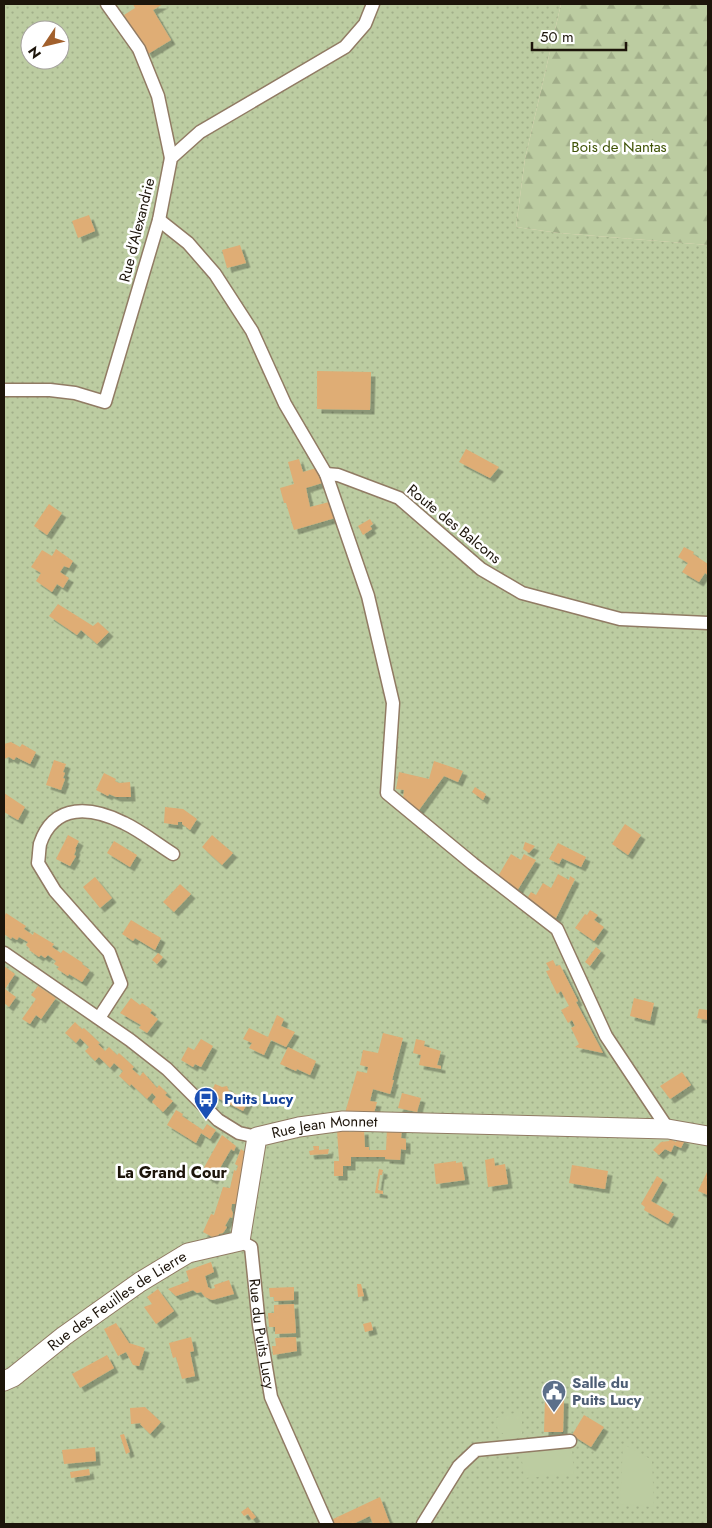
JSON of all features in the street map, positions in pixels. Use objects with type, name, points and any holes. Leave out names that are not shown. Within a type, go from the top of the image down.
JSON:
[{"type":"street","points":[[107,4],[142,56],[158,96],[171,158]]},
{"type":"street","points":[[171,158],[200,132],[345,47],[365,24],[372,4]]},
{"type":"street","name":"Rue d’Alexandrie","points":[[4,390],[50,390],[75,393],[105,402],[159,220],[171,158]]},
{"type":"street","points":[[159,220],[188,243],[215,274],[252,331],[286,404],[326,474],[368,596],[393,703],[387,793],[473,864],[557,929],[606,1036],[668,1129]]},
{"type":"street","name":"Route des Balcons","points":[[326,474],[338,475],[399,498],[481,568],[522,593],[620,619],[708,623]]},
{"type":"street","points":[[99,1018],[120,984],[109,952],[55,891],[38,863],[40,844],[50,825],[64,814],[88,810],[124,822],[173,854]]},
{"type":"street","name":"Rue Jean Monnet","points":[[4,953],[99,1018],[168,1069],[218,1120],[239,1133],[257,1137],[299,1127],[343,1121],[668,1129],[708,1136]]},
{"type":"street","points":[[240,1241],[257,1137]]},
{"type":"street","name":"Rue des Feuilles de Lierre","points":[[4,1381],[13,1377],[64,1336],[148,1277],[188,1253],[240,1241]]},
{"type":"street","name":"Rue du Puits Lucy","points":[[240,1241],[251,1247],[259,1325],[271,1397],[328,1524]]},
{"type":"street","points":[[423,1524],[459,1466],[476,1450],[570,1441]]},
{"type":"green space","points":[[4,4],[561,4],[525,159],[516,227],[559,233],[708,245],[708,1524],[4,1524]]},
{"type":"green space","name":"Bois de Nantas","points":[[561,4],[708,4],[708,245],[559,233],[516,227],[525,159]]},
{"type":"green space","points":[[522,1411],[522,1437],[504,1441],[503,1433],[498,1433],[496,1418]]},
{"type":"green space","points":[[623,1444],[652,1460],[654,1507],[620,1504]]},
{"type":"green space","points":[[568,1447],[572,1449],[574,1474],[524,1478],[521,1452]]},
{"type":"building","points":[[133,4],[163,4],[153,10],[171,40],[148,54],[124,15],[135,8]]},
{"type":"building","points":[[89,215],[95,231],[78,238],[72,221]]},
{"type":"building","points":[[240,245],[246,263],[227,268],[222,250]]},
{"type":"building","points":[[317,371],[371,372],[370,410],[317,409]]},
{"type":"building","points":[[466,449],[499,467],[490,478],[459,462]]},
{"type":"building","points":[[299,459],[303,472],[316,468],[322,483],[306,488],[310,507],[329,502],[335,518],[294,530],[280,488],[294,484],[288,462]]},
{"type":"building","points":[[49,504],[62,513],[47,535],[34,526]]},
{"type":"building","points":[[370,519],[373,524],[370,526],[372,529],[363,535],[358,526]]},
{"type":"building","points":[[684,547],[694,552],[693,554],[708,564],[708,575],[705,573],[699,582],[682,572],[688,563],[678,557]]},
{"type":"building","points":[[56,549],[73,561],[69,568],[64,566],[60,572],[69,578],[63,588],[57,584],[52,592],[36,581],[41,573],[31,567],[42,550],[52,556]]},
{"type":"building","points":[[58,604],[93,626],[98,622],[109,632],[97,644],[81,630],[77,635],[49,616]]},
{"type":"building","points":[[11,742],[20,747],[22,744],[36,752],[30,764],[16,757],[14,760],[9,757],[4,759],[4,744]]},
{"type":"building","points":[[54,760],[66,764],[63,772],[65,773],[63,778],[65,779],[61,790],[46,785]]},
{"type":"building","points":[[434,761],[463,771],[458,782],[444,776],[416,814],[403,799],[404,790],[396,789],[399,772],[429,779]]},
{"type":"building","points":[[104,773],[116,779],[115,781],[119,783],[130,782],[131,797],[116,797],[109,794],[108,796],[96,790]]},
{"type":"building","points":[[475,787],[486,794],[483,800],[472,792]]},
{"type":"building","points":[[4,793],[25,807],[18,820],[4,812]]},
{"type":"building","points":[[165,807],[183,809],[197,819],[190,830],[182,822],[178,822],[178,825],[164,823]]},
{"type":"building","points":[[625,824],[641,835],[628,855],[612,844]]},
{"type":"building","points":[[68,835],[79,841],[75,849],[74,855],[76,856],[70,866],[56,859]]},
{"type":"building","points":[[212,835],[233,853],[222,865],[202,847]]},
{"type":"building","points":[[114,841],[137,855],[130,867],[107,853]]},
{"type":"building","points":[[525,842],[535,846],[529,853],[523,849]]},
{"type":"building","points":[[558,843],[586,857],[581,867],[562,858],[559,864],[549,859]]},
{"type":"building","points":[[511,854],[521,860],[524,854],[536,860],[517,891],[497,878]]},
{"type":"building","points":[[558,874],[569,880],[570,876],[575,879],[556,918],[526,900],[531,892],[536,895],[543,883],[551,888]]},
{"type":"building","points":[[95,877],[112,898],[100,908],[83,887]]},
{"type":"building","points":[[180,884],[191,894],[174,912],[163,902]]},
{"type":"building","points":[[590,910],[598,915],[594,920],[604,927],[594,941],[575,928]]},
{"type":"building","points":[[6,913],[26,926],[24,929],[33,935],[34,932],[54,944],[52,947],[61,953],[63,950],[83,963],[90,970],[82,982],[57,969],[59,967],[54,964],[56,961],[48,955],[45,958],[41,955],[39,957],[29,950],[26,945],[28,942],[19,937],[17,940],[12,937],[11,939],[4,934],[4,917]]},
{"type":"building","points":[[131,920],[161,938],[155,950],[135,938],[133,941],[122,934]]},
{"type":"building","points":[[596,947],[601,951],[590,966],[585,962]]},
{"type":"building","points":[[158,953],[163,957],[157,964],[152,960]]},
{"type":"building","points":[[553,960],[556,966],[560,965],[578,1001],[576,1002],[603,1053],[575,1047],[579,1044],[571,1028],[575,1026],[572,1020],[568,1023],[561,1010],[569,1006],[561,991],[557,994],[546,971],[550,970],[546,963]]},
{"type":"building","points":[[4,966],[15,974],[5,989],[16,997],[9,1007],[4,1003]]},
{"type":"building","points":[[38,986],[56,998],[41,1019],[36,1015],[30,1024],[22,1019],[36,999],[31,995]]},
{"type":"building","points":[[131,998],[140,1005],[142,1003],[152,1010],[150,1013],[158,1019],[147,1033],[139,1028],[141,1025],[120,1013]]},
{"type":"building","points":[[634,998],[654,1003],[650,1021],[630,1016]]},
{"type":"building","points":[[699,1009],[708,1010],[708,1020],[697,1018]]},
{"type":"building","points":[[277,1015],[284,1019],[281,1026],[295,1032],[286,1047],[271,1040],[264,1055],[249,1048],[252,1043],[243,1039],[249,1028],[268,1037]]},
{"type":"building","points":[[75,1022],[100,1043],[98,1044],[105,1051],[109,1047],[117,1055],[119,1053],[134,1067],[132,1069],[140,1076],[143,1072],[157,1088],[159,1085],[167,1093],[165,1095],[173,1101],[163,1112],[152,1102],[156,1097],[152,1093],[147,1099],[119,1076],[123,1071],[114,1063],[110,1068],[99,1057],[95,1061],[85,1051],[89,1047],[80,1038],[76,1043],[65,1033]]},
{"type":"building","points":[[383,1033],[403,1038],[390,1094],[373,1089],[370,1101],[377,1102],[374,1113],[345,1113],[357,1071],[367,1073],[368,1067],[360,1065],[363,1050],[378,1053]]},
{"type":"building","points":[[201,1039],[213,1046],[201,1067],[195,1064],[193,1067],[181,1060],[188,1047],[194,1050]]},
{"type":"building","points":[[416,1039],[425,1041],[424,1046],[441,1051],[437,1065],[441,1066],[441,1069],[419,1065],[421,1055],[413,1053]]},
{"type":"building","points":[[288,1047],[316,1061],[310,1075],[280,1064]]},
{"type":"building","points":[[682,1072],[691,1085],[670,1099],[660,1086]]},
{"type":"building","points":[[215,1084],[222,1087],[227,1086],[229,1091],[249,1100],[243,1111],[210,1094]]},
{"type":"building","points":[[402,1093],[421,1098],[417,1112],[398,1108]]},
{"type":"building","points":[[176,1110],[203,1130],[207,1124],[216,1130],[210,1139],[201,1133],[196,1143],[167,1125]]},
{"type":"building","points":[[387,1128],[402,1128],[401,1138],[406,1139],[406,1150],[401,1149],[400,1160],[385,1159],[385,1157],[351,1157],[351,1166],[343,1166],[343,1176],[334,1176],[334,1161],[339,1161],[337,1130],[349,1129],[349,1132],[364,1130],[365,1147],[369,1147],[369,1150],[386,1150]]},
{"type":"building","points":[[222,1135],[236,1146],[234,1151],[231,1149],[213,1180],[201,1173]]},
{"type":"building","points":[[679,1137],[685,1140],[681,1148],[674,1145],[671,1152],[665,1149],[659,1155],[653,1150],[661,1142],[669,1141],[670,1139],[676,1142]]},
{"type":"building","points":[[313,1146],[319,1146],[319,1150],[329,1149],[328,1154],[310,1155],[309,1151],[314,1150]]},
{"type":"building","points":[[241,1149],[249,1155],[238,1204],[232,1204],[232,1218],[230,1217],[225,1226],[227,1227],[216,1239],[203,1232],[211,1214],[214,1215],[223,1187],[230,1188],[234,1170],[236,1171],[238,1166],[235,1164]]},
{"type":"building","points":[[494,1158],[495,1166],[505,1164],[508,1184],[488,1187],[485,1160]]},
{"type":"building","points":[[456,1161],[456,1163],[462,1162],[465,1180],[436,1184],[434,1164]]},
{"type":"building","points":[[572,1165],[608,1171],[605,1189],[569,1183]]},
{"type":"building","points":[[379,1169],[383,1170],[382,1175],[380,1175],[378,1190],[383,1191],[383,1194],[375,1193]]},
{"type":"building","points":[[708,1170],[708,1195],[698,1191]]},
{"type":"building","points":[[657,1176],[663,1180],[651,1201],[674,1214],[668,1224],[644,1210],[645,1207],[641,1204]]},
{"type":"building","points":[[211,1262],[214,1272],[205,1276],[208,1287],[211,1289],[215,1288],[214,1285],[229,1280],[234,1294],[212,1300],[205,1297],[201,1292],[197,1293],[193,1290],[176,1296],[168,1289],[189,1281],[186,1271]]},
{"type":"building","points":[[357,1284],[361,1284],[364,1296],[358,1297]]},
{"type":"building","points":[[294,1287],[294,1300],[274,1301],[274,1297],[270,1297],[269,1288]]},
{"type":"building","points":[[158,1289],[174,1311],[156,1324],[144,1307],[152,1304],[147,1297]]},
{"type":"building","points":[[294,1304],[296,1333],[275,1334],[275,1327],[269,1327],[268,1313],[274,1313],[274,1305]]},
{"type":"building","points":[[371,1322],[373,1330],[365,1332],[363,1324]]},
{"type":"building","points":[[116,1323],[129,1343],[145,1348],[139,1366],[133,1365],[126,1352],[118,1356],[104,1329]]},
{"type":"building","points":[[191,1337],[194,1351],[190,1352],[195,1376],[182,1379],[176,1357],[173,1358],[169,1343]]},
{"type":"building","points":[[296,1337],[297,1351],[273,1355],[272,1346],[276,1346],[275,1338]]},
{"type":"building","points":[[107,1355],[114,1368],[80,1388],[72,1374]]},
{"type":"building","name":"Salle du Puits Lucy","points":[[545,1398],[564,1399],[563,1432],[544,1432]]},
{"type":"building","points":[[145,1407],[161,1422],[150,1434],[141,1423],[131,1424],[130,1408]]},
{"type":"building","points":[[584,1415],[604,1427],[591,1447],[572,1435]]},
{"type":"building","points":[[124,1434],[130,1452],[126,1454],[120,1435]]},
{"type":"building","points":[[95,1447],[96,1461],[64,1464],[62,1450]]},
{"type":"building","points":[[89,1469],[90,1475],[71,1478],[70,1472]]},
{"type":"building","points":[[380,1497],[390,1524],[373,1524],[370,1516],[353,1524],[335,1524],[331,1520]]},
{"type":"building","points":[[248,1507],[256,1517],[252,1520],[248,1514],[244,1516],[241,1512]]},
{"type":"place","name":"Puits Lucy","points":[[206,1120]]},
{"type":"place","name":"Salle du Puits Lucy","points":[[554,1413]]},
{"type":"district","name":"La Grand Cour","points":[[172,1172]]}]
